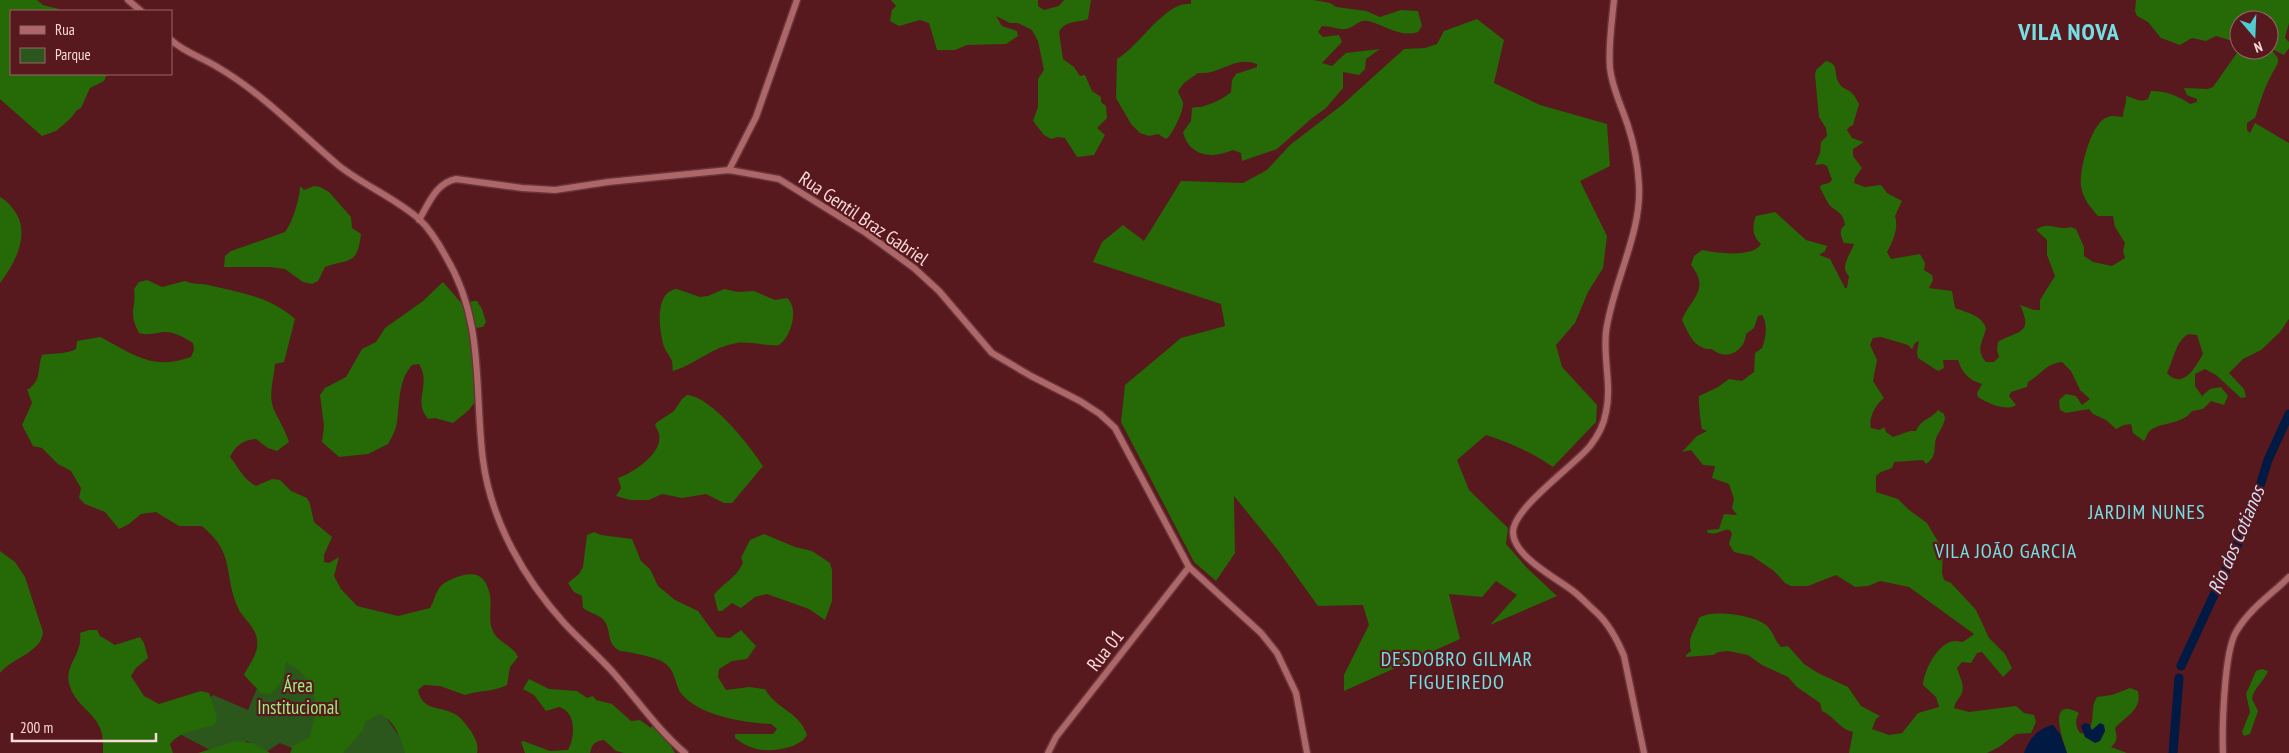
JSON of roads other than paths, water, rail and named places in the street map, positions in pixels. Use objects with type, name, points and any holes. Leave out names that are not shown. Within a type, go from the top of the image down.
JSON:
[{"type":"street","points":[[128,0],[140,10]]},
{"type":"street","points":[[729,170],[756,117],[797,0]]},
{"type":"street","points":[[1614,0],[1610,69],[1630,135],[1640,196],[1622,275],[1606,331],[1608,396],[1606,412],[1602,426],[1589,448],[1554,478],[1522,514],[1515,524],[1513,533],[1521,551],[1597,613],[1618,640],[1624,656],[1644,753]]},
{"type":"street","points":[[172,41],[184,50],[220,68],[236,79],[340,167],[419,220],[447,258],[460,286],[473,324],[483,459],[494,508],[502,527],[539,592],[565,624],[611,670],[652,720],[685,753]]},
{"type":"street","name":"Rua Gentil Braz Gabriel","points":[[419,220],[438,188],[446,181],[456,179],[522,188],[555,190],[698,171],[729,170],[779,179],[866,233],[926,278],[992,353],[1031,376],[1080,401],[1107,419],[1122,438],[1189,567],[1270,642],[1296,692],[1307,753]]},
{"type":"street","name":"Rua 01","points":[[1048,753],[1056,737],[1189,567]]},
{"type":"street","points":[[2223,753],[2225,692],[2235,633],[2258,604],[2289,576]]},
{"type":"water","points":[[2085,723],[2089,724],[2092,730],[2100,723],[2104,725],[2105,731],[2100,741],[2095,743],[2085,737],[2081,726]]},
{"type":"water","points":[[2053,725],[2060,734],[2067,753],[2024,753],[2029,743],[2039,731]]},
{"type":"waterway","name":"Rio dos Cotianos","points":[[2181,666],[2251,515],[2268,460],[2289,414]]},
{"type":"waterway","points":[[2173,753],[2179,678]]},
{"type":"district","name":"VILA NOVA","points":[[2069,32]]},
{"type":"district","name":"JARDIM NUNES","points":[[2147,512]]},
{"type":"district","name":"VILA JOÃO GARCIA","points":[[2006,551]]},
{"type":"district","name":"DESDOBRO GILMAR FIGUEIREDO","points":[[1457,670]]},
{"type":"park label","name":"Área Institucional","points":[[298,696]]}]
